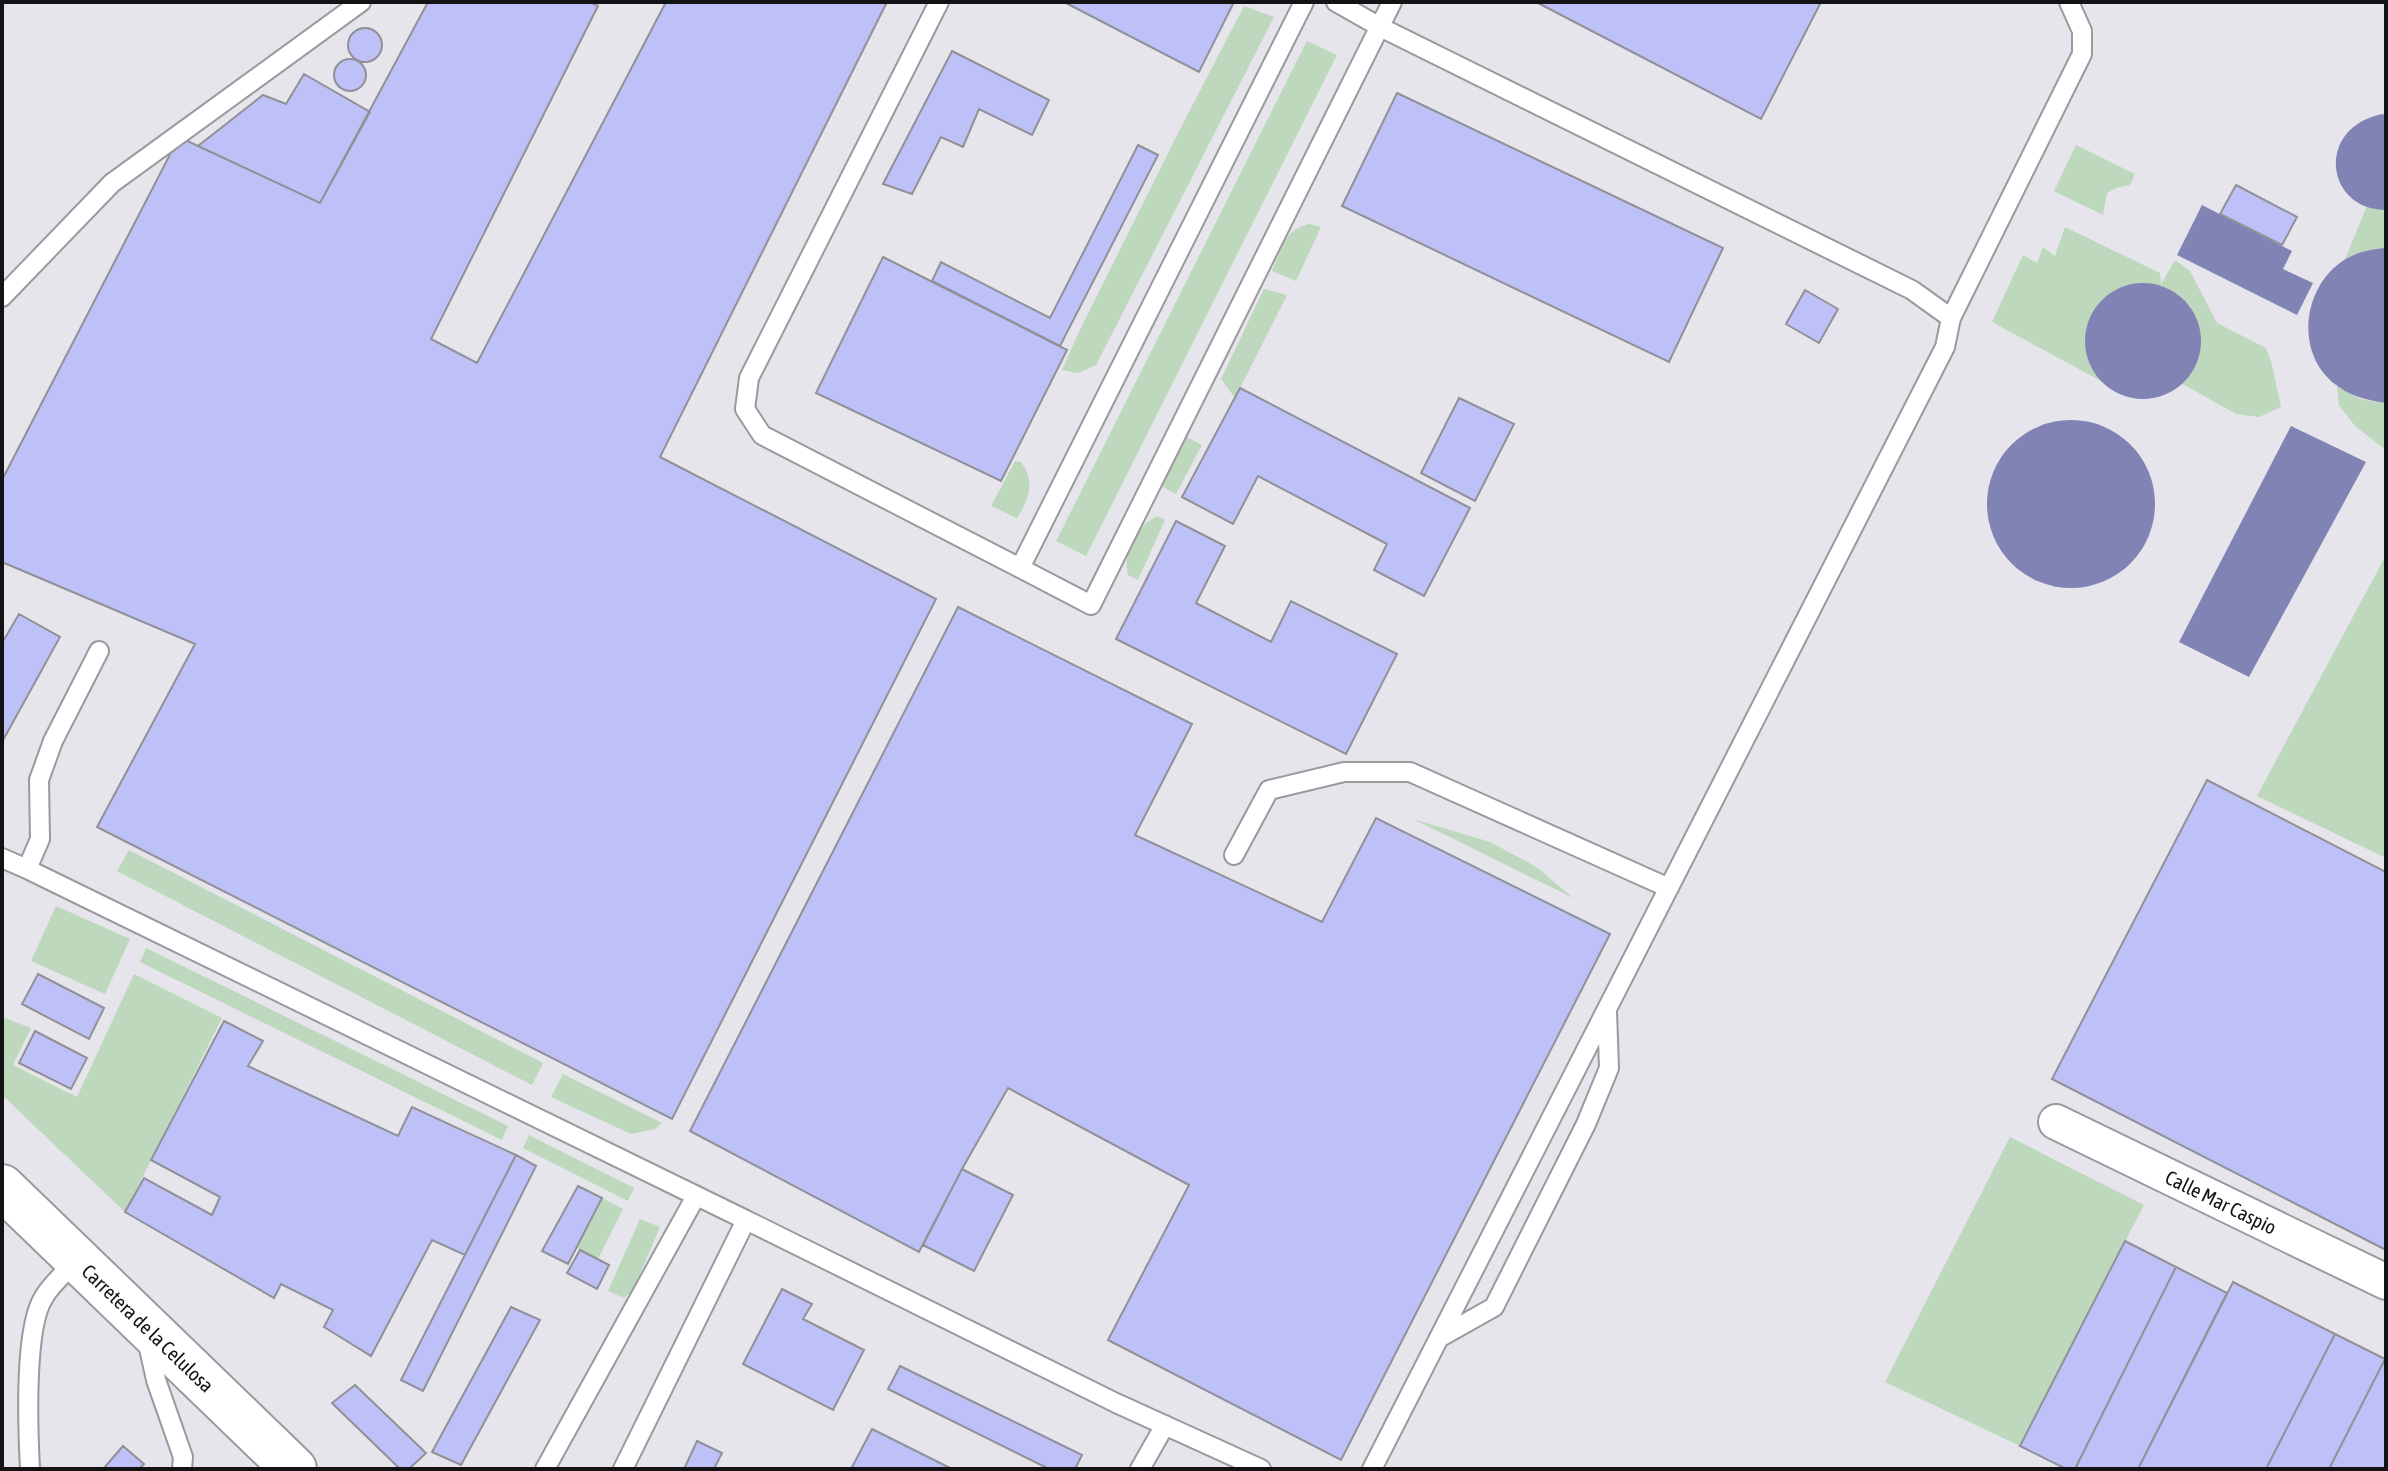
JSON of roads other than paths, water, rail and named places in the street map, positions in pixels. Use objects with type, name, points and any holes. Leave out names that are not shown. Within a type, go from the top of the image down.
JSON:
[{"type":"highway","name":"Carretera de la Celulosa","points":[[2,1187],[294,1469]]},
{"type":"street","name":"Calle Mar Caspio","points":[[2056,1122],[2386,1282]]},
{"type":"lane","points":[[2,297],[112,183],[361,2]]},
{"type":"lane","points":[[939,2],[749,378],[745,409],[762,435],[1091,605],[1392,2]]},
{"type":"lane","points":[[1020,568],[1304,2]]},
{"type":"lane","points":[[1336,2],[1380,27],[1912,290],[1951,318]]},
{"type":"lane","points":[[1372,1469],[1945,347],[1951,318],[2082,54],[2082,31],[2069,2]]},
{"type":"lane","points":[[27,869],[40,839],[39,780],[53,741],[99,651]]},
{"type":"lane","points":[[1234,855],[1269,790],[1344,772],[1410,772],[1669,888]]},
{"type":"lane","points":[[2,858],[1261,1469]]},
{"type":"lane","points":[[1439,1338],[1494,1307],[1586,1124],[1609,1068],[1607,1010]]},
{"type":"lane","points":[[545,1469],[696,1196]]},
{"type":"lane","points":[[623,1469],[746,1220]]},
{"type":"lane","points":[[30,1469],[31,1341],[42,1298],[77,1260]]},
{"type":"lane","points":[[144,1324],[156,1380],[183,1457],[182,1469]]},
{"type":"lane","points":[[1140,1469],[1165,1425]]},
{"type":"water","points":[[2386,115],[2386,210],[2366,206],[2350,197],[2340,183],[2336,167],[2338,151],[2346,135],[2360,122]]},
{"type":"water","points":[[2202,205],[2292,251],[2283,269],[2313,283],[2297,315],[2177,255]]},
{"type":"water","points":[[2386,248],[2386,403],[2350,394],[2325,374],[2309,341],[2308,323],[2319,287],[2330,272],[2354,255]]},
{"type":"water","points":[[2143,283],[2165,288],[2184,300],[2196,319],[2201,341],[2196,363],[2184,382],[2165,394],[2143,399],[2121,394],[2102,382],[2090,363],[2085,341],[2090,319],[2102,300],[2121,288]]},
{"type":"water","points":[[2071,420],[2103,427],[2118,434],[2130,445],[2141,457],[2148,472],[2155,504],[2148,536],[2141,551],[2130,563],[2118,574],[2103,581],[2071,588],[2039,581],[2024,574],[2012,563],[2001,551],[1994,536],[1987,504],[1994,472],[2001,457],[2012,445],[2024,434],[2039,427]]},
{"type":"water","points":[[2291,426],[2366,462],[2249,677],[2179,642]]}]
